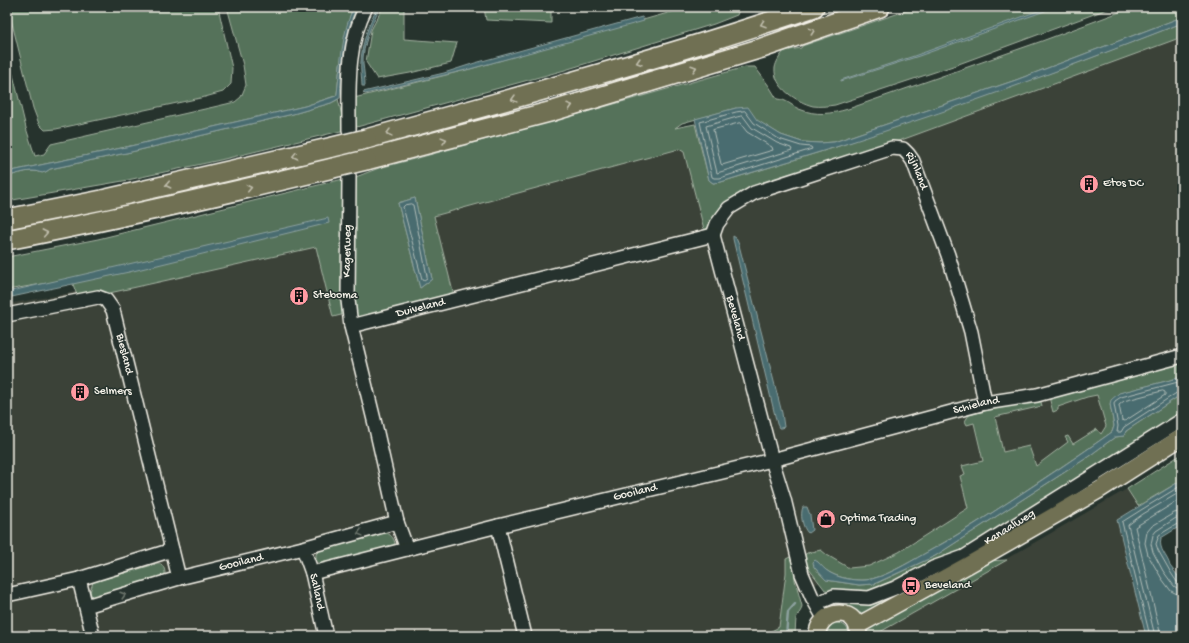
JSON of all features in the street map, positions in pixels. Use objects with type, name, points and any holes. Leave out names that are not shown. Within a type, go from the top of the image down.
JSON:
[{"type":"highway","points":[[7,219],[102,200],[366,139],[548,90],[754,27],[814,7]]},
{"type":"highway","points":[[7,240],[341,172],[366,160],[553,111],[762,48],[880,7]]},
{"type":"main road","name":"Kanaalweg","points":[[858,631],[968,565],[1085,498],[1182,437]]},
{"type":"main road","points":[[817,636],[817,630],[820,624],[829,616],[840,614],[853,620],[858,631]]},
{"type":"street","points":[[349,130],[352,51],[360,17],[366,7]]},
{"type":"street","name":"Rijnland","points":[[713,235],[717,224],[729,208],[754,193],[892,148],[903,149],[913,161],[948,255],[971,332],[985,403]]},
{"type":"street","name":"Kagerweg","points":[[341,172],[348,300],[351,326]]},
{"type":"street","name":"Duiveland","points":[[351,326],[713,235]]},
{"type":"street","name":"Beveland","points":[[713,235],[805,583],[829,616]]},
{"type":"street","name":"Biesland","points":[[7,315],[98,297],[106,300],[113,310],[179,578]]},
{"type":"street","points":[[351,326],[397,522],[407,549]]},
{"type":"street","name":"Schieland","points":[[772,460],[985,403],[1037,395],[1182,356]]},
{"type":"street","name":"Kanaalweg","points":[[825,600],[834,596],[869,598],[895,588],[934,568],[964,557],[1182,420]]},
{"type":"street","name":"Gooiland","points":[[312,573],[498,526],[772,460]]},
{"type":"street","name":"Gooiland","points":[[86,606],[179,578],[303,548],[397,522]]},
{"type":"street","points":[[498,526],[525,636]]},
{"type":"street","name":"Salland","points":[[303,548],[312,573],[326,636]]},
{"type":"street","points":[[7,596],[79,579],[172,550]]},
{"type":"street","name":"Beveland","points":[[800,564],[825,600],[829,616]]},
{"type":"street","points":[[79,579],[93,636]]},
{"type":"shaded area","points":[[1182,23],[1182,394],[965,538],[826,580],[802,590],[784,606],[780,629],[765,636],[7,636],[7,304],[60,295],[333,236],[379,214],[722,121],[835,154],[961,110]]},
{"type":"shaded area","points":[[1127,489],[1138,506],[1117,520],[1146,636],[873,636]]},
{"type":"green space","points":[[8,7],[218,7],[232,68],[231,84],[223,92],[205,97],[56,129],[45,130],[39,124],[33,108]]},
{"type":"green space","points":[[227,7],[354,7],[351,12],[340,65],[337,94],[345,130],[220,160],[123,181],[7,201],[7,176],[29,171],[41,173],[50,169],[131,152],[293,114],[337,100],[335,96],[305,106],[126,147],[7,172],[7,50],[26,128],[35,156],[44,154],[51,144],[235,102],[241,97],[246,85],[243,65]]},
{"type":"green space","points":[[383,7],[404,7],[404,39],[457,43],[451,63],[377,79],[366,62],[371,30]]},
{"type":"green space","points":[[484,7],[551,7],[551,23],[486,20]]},
{"type":"green space","points":[[689,7],[740,7],[737,15],[714,24],[565,70],[353,128],[354,98],[470,69]]},
{"type":"green space","points":[[917,7],[1113,7],[956,65],[835,105],[813,106],[807,104],[787,93],[778,81],[775,75],[775,68],[778,59],[784,51],[801,48],[802,46]]},
{"type":"green space","points":[[1133,7],[1182,7],[1182,17],[1016,80],[834,142],[802,142],[781,135],[736,108],[682,123],[675,128],[695,124],[709,180],[713,183],[721,182],[833,148],[991,94],[1182,23],[1182,37],[896,142],[749,190],[712,221],[705,233],[684,152],[679,149],[434,216],[455,300],[359,319],[353,308],[353,178],[379,168],[745,67],[755,67],[777,99],[784,100],[811,113],[830,113],[848,109],[1042,41]],"holes":[[[415,198],[432,279],[420,288],[398,203]]]},
{"type":"green space","points":[[343,179],[345,314],[333,317],[316,247],[96,296],[78,298],[71,279],[7,290],[7,257],[98,239]]},
{"type":"green space","points":[[1182,360],[1182,377],[1120,393],[1110,404],[1114,426],[1112,432],[994,511],[911,562],[873,579],[866,580],[853,580],[832,574],[817,561],[814,567],[826,580],[859,585],[875,584],[935,556],[1085,459],[1115,437],[1124,436],[1126,431],[1182,394],[1182,419],[964,554],[872,592],[840,592],[825,590],[809,569],[803,556],[807,553],[821,550],[849,568],[869,566],[899,552],[968,508],[960,476],[965,474],[962,466],[983,461],[974,423],[967,425],[965,421],[969,415],[1040,398],[1042,406],[995,417],[1003,452],[1029,446],[1036,466],[1068,442],[1065,437],[1068,436],[1073,444],[1097,429],[1101,434],[1106,426],[1097,395],[1058,407],[1058,410],[1053,412],[1049,397]]},
{"type":"green space","points":[[1182,454],[1182,480],[1138,506],[1127,489]]},
{"type":"green space","points":[[385,532],[392,536],[395,543],[392,548],[321,566],[316,560],[316,554],[321,548]]},
{"type":"green space","points":[[790,557],[795,570],[795,580],[802,606],[796,618],[795,634],[794,636],[762,636],[779,627],[786,573],[786,559]]},
{"type":"green space","points":[[1007,560],[873,636],[862,636],[867,630],[891,615],[984,561]]},
{"type":"green space","points":[[156,564],[161,564],[163,567],[165,573],[164,579],[92,597],[90,592],[93,582]]},
{"type":"green space","points":[[909,585],[911,587],[900,597],[865,612],[857,614],[838,610],[834,604],[837,601]]},
{"type":"green space","points":[[835,623],[845,626],[850,636],[826,636],[828,628]]},
{"type":"water","points":[[354,7],[357,7],[349,28],[344,51],[340,98],[331,103],[293,114],[131,152],[50,169],[43,173],[29,171],[7,176],[7,172],[126,147],[305,106],[336,96],[344,38]]},
{"type":"water","points":[[377,7],[380,7],[371,27],[364,50],[363,64],[365,86],[362,86],[361,64],[364,40]]},
{"type":"water","points":[[1049,7],[1056,7],[919,56],[841,81],[841,80],[914,56]]},
{"type":"water","points":[[642,17],[644,21],[470,69],[365,94],[363,92],[444,73]]},
{"type":"water","points":[[1182,17],[1182,23],[973,101],[858,140],[721,182],[713,183],[709,180],[695,119],[736,108],[748,107],[757,120],[781,135],[802,142],[834,142],[1016,80]]},
{"type":"water","points":[[415,198],[432,279],[420,288],[398,203]]},
{"type":"water","points":[[328,218],[329,223],[129,272],[7,298],[7,292]]},
{"type":"water","points":[[733,236],[736,238],[739,245],[782,413],[784,427],[781,428],[779,428],[777,424]]},
{"type":"water","points":[[1182,377],[1182,394],[1126,431],[1124,436],[1115,437],[1085,459],[935,556],[874,584],[859,585],[826,580],[814,567],[813,562],[815,560],[830,573],[845,578],[861,580],[873,579],[896,570],[975,524],[1112,432],[1114,426],[1110,404],[1111,400],[1119,393]]},
{"type":"water","points":[[1182,480],[1182,525],[1161,538],[1160,542],[1170,566],[1182,581],[1182,636],[1146,636],[1117,520]]},
{"type":"water","points":[[803,507],[807,507],[810,515],[812,530],[808,533],[802,520]]},
{"type":"waterway","points":[[786,636],[788,612],[795,604]]},
{"type":"place","name":"Etos DC","points":[[1089,184]]},
{"type":"place","name":"Steboma","points":[[299,296]]},
{"type":"place","name":"Selmers","points":[[80,392]]},
{"type":"place","name":"Optima Trading","points":[[826,519]]},
{"type":"place","name":"Beveland","points":[[911,586]]}]
